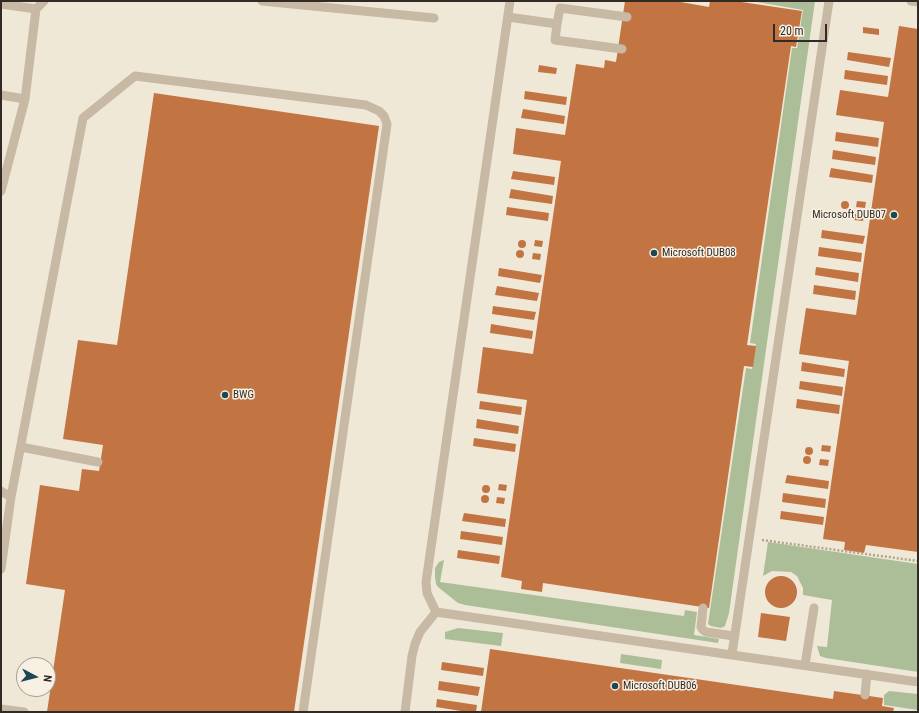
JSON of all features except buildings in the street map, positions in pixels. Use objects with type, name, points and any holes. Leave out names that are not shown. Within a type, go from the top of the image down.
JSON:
[{"type":"lane","points":[[1,191],[25,99],[36,9],[44,1]]},
{"type":"lane","points":[[262,1],[434,18]]},
{"type":"lane","points":[[436,612],[427,593],[426,582],[510,1]]},
{"type":"lane","points":[[732,654],[829,1]]},
{"type":"lane","points":[[911,1],[918,2]]},
{"type":"lane","points":[[1,4],[36,9]]},
{"type":"lane","points":[[622,49],[555,40],[557,24],[560,8],[627,17]]},
{"type":"lane","points":[[508,17],[557,24]]},
{"type":"lane","points":[[1,569],[11,497],[83,118],[135,76],[366,105],[384,116],[387,124],[303,712]]},
{"type":"lane","points":[[1,95],[25,99]]},
{"type":"lane","points":[[21,447],[98,462]]},
{"type":"lane","points":[[1,491],[11,497]]},
{"type":"lane","points":[[1,497],[11,497]]},
{"type":"lane","points":[[703,608],[701,628],[703,630],[706,632],[734,636]]},
{"type":"lane","points":[[805,665],[814,608]]},
{"type":"lane","points":[[436,612],[918,682]]},
{"type":"lane","points":[[405,712],[412,656],[415,644],[420,632],[436,612]]},
{"type":"lane","points":[[864,695],[867,674]]},
{"type":"lane","points":[[1,709],[24,712]]},
{"type":"path","points":[[749,538],[918,561]]},
{"type":"green space","points":[[757,1],[815,1],[729,613],[725,626],[721,628],[708,624],[746,368],[752,369],[756,344],[750,343],[792,48],[797,48],[803,10]]},
{"type":"green space","points":[[768,542],[918,564],[918,672],[820,656],[817,646],[827,647],[832,600],[803,595],[803,588],[797,576],[791,572],[772,571],[763,576]]},
{"type":"green space","points":[[444,560],[440,582],[684,616],[685,610],[697,612],[694,635],[719,639],[718,643],[458,603],[436,584],[435,568],[439,562]]},
{"type":"green space","points":[[458,628],[503,633],[501,646],[445,639],[445,632]]},
{"type":"green space","points":[[621,654],[662,660],[661,669],[620,663]]},
{"type":"green space","points":[[889,691],[918,694],[918,710],[884,705],[884,695]]},
{"type":"place","name":"Microsoft DUB07","points":[[894,215]]},
{"type":"place","name":"Microsoft DUB08","points":[[654,253]]},
{"type":"place","name":"BWG","points":[[225,395]]},
{"type":"place","name":"Microsoft DUB06","points":[[615,686]]}]
